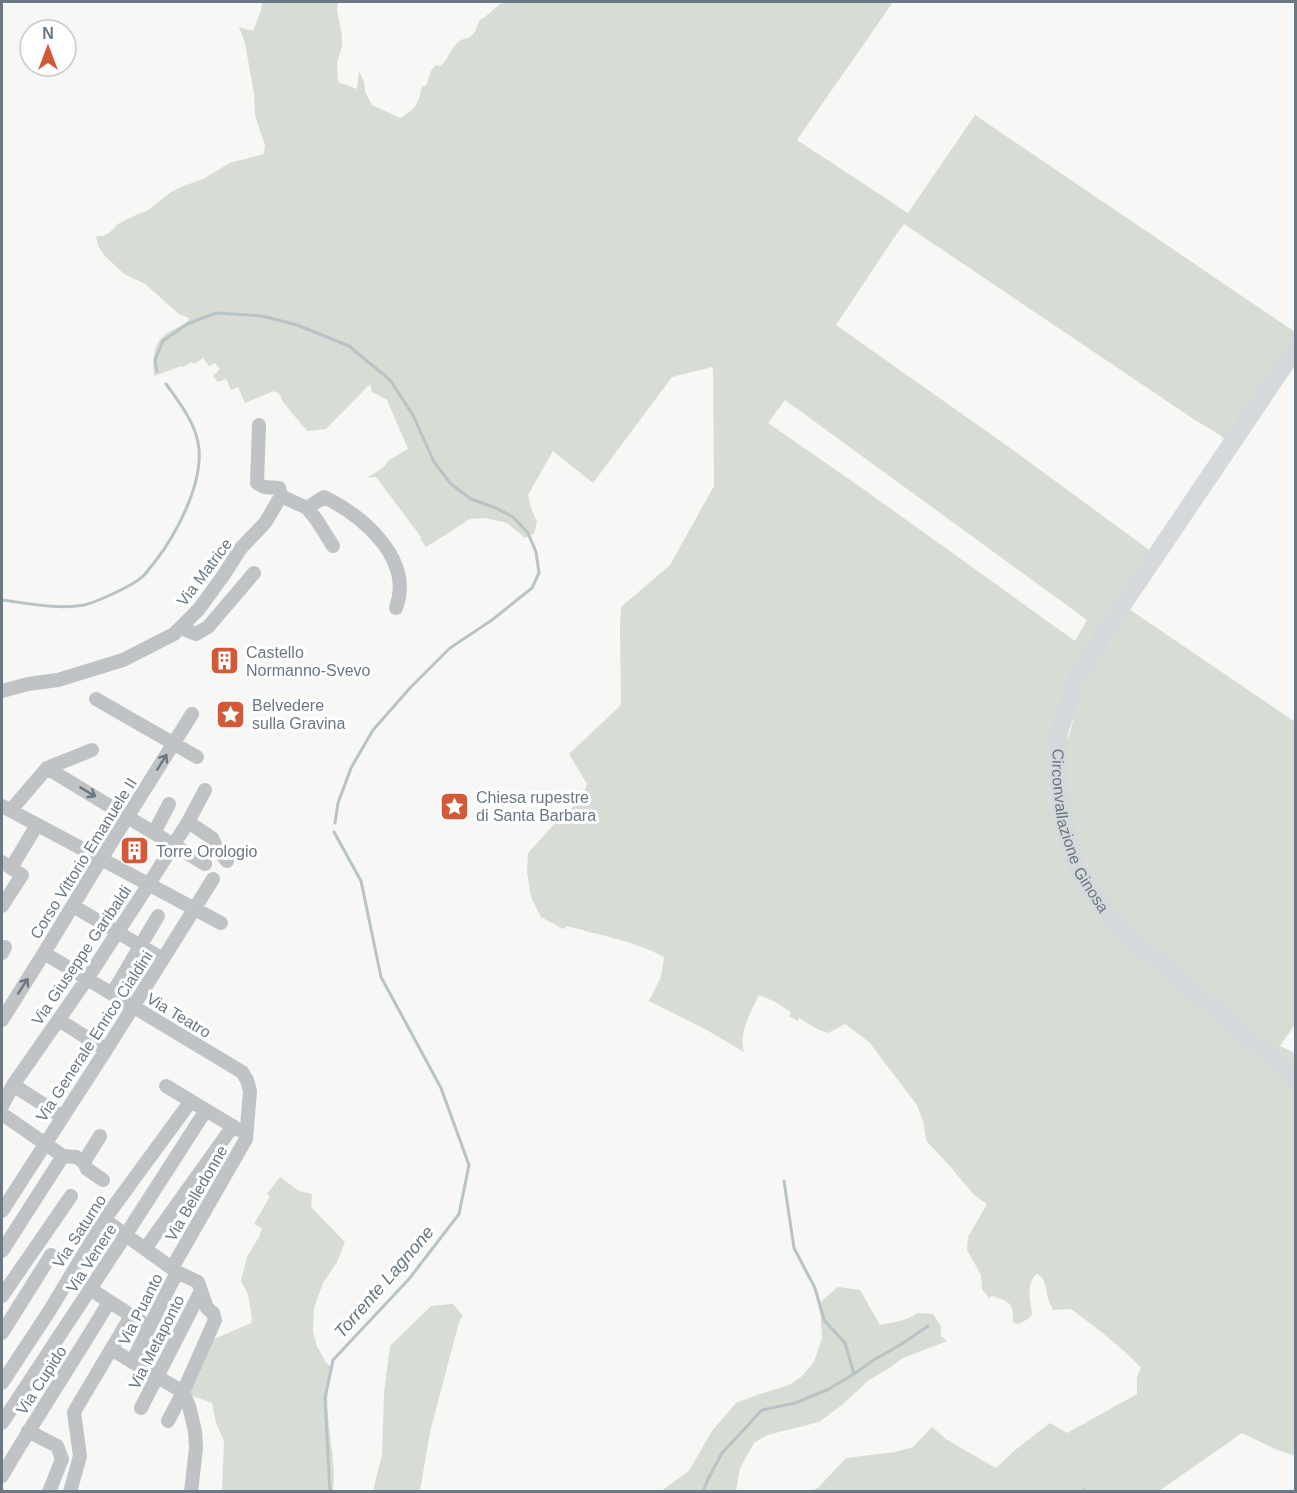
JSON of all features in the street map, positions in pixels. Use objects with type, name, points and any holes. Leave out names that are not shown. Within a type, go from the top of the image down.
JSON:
[{"type":"main road","name":"Circonvallazione Ginosa","points":[[1296,348],[1105,632],[1076,683],[1059,734],[1058,776],[1063,821],[1079,870],[1103,907],[1135,942],[1296,1078]]},
{"type":"street","points":[[259,425],[257,483],[264,487],[279,488],[280,496],[307,508],[333,546]]},
{"type":"street","name":"Via Matrice","points":[[2,691],[28,684],[58,680],[123,660],[174,634],[199,609],[241,548],[264,524],[280,496]]},
{"type":"street","points":[[307,508],[324,497],[365,523],[391,554],[400,583],[400,596],[396,608]]},
{"type":"street","points":[[181,628],[196,634],[208,627],[254,573]]},
{"type":"street","points":[[96,699],[197,757]]},
{"type":"street","name":"Corso Vittorio Emanuele II","points":[[2,1019],[192,714]]},
{"type":"street","points":[[92,750],[47,768],[6,808],[221,923]]},
{"type":"street","points":[[47,768],[205,864]]},
{"type":"street","name":"Via Giuseppe Garibaldi","points":[[2,1106],[13,1085],[87,979],[149,884],[205,790]]},
{"type":"street","points":[[154,833],[169,804]]},
{"type":"street","points":[[188,822],[212,838],[217,849],[227,861]]},
{"type":"street","points":[[2,906],[11,868],[37,825]]},
{"type":"street","name":"Via Generale Enrico Cialdini","points":[[2,1211],[213,879]]},
{"type":"street","points":[[73,906],[163,959]]},
{"type":"street","points":[[112,994],[158,916]]},
{"type":"street","name":"Via Teatro","points":[[44,953],[242,1072],[250,1091],[247,1134]]},
{"type":"street","points":[[59,1020],[106,1050]]},
{"type":"street","points":[[13,1085],[63,1117]]},
{"type":"street","points":[[166,1086],[247,1134]]},
{"type":"street","name":"Via Saturno","points":[[2,1383],[50,1310],[96,1233],[191,1101]]},
{"type":"street","name":"Via Venere","points":[[2,1423],[206,1110]]},
{"type":"street","points":[[2,1114],[63,1156],[76,1157],[84,1162],[87,1169],[103,1180]]},
{"type":"street","points":[[145,1249],[232,1126]]},
{"type":"street","name":"Via Belledonne","points":[[174,1270],[247,1134]]},
{"type":"street","points":[[84,1162],[100,1136]]},
{"type":"street","points":[[2,1249],[63,1156]]},
{"type":"street","points":[[2,1296],[6,1279],[71,1196]]},
{"type":"street","points":[[96,1233],[109,1223],[174,1270],[198,1282],[207,1308],[213,1312],[215,1320],[168,1421]]},
{"type":"street","points":[[2,1333],[51,1255]]},
{"type":"street","name":"Via Puanto","points":[[132,1362],[174,1270]]},
{"type":"street","points":[[90,1289],[149,1327]]},
{"type":"street","name":"Via Metaponto","points":[[141,1408],[201,1291]]},
{"type":"street","name":"Via Cupido","points":[[2,1476],[27,1431],[109,1302]]},
{"type":"street","points":[[70,1491],[80,1456],[74,1412],[131,1316]]},
{"type":"street","points":[[68,1322],[90,1334]]},
{"type":"street","points":[[111,1349],[183,1392],[195,1431],[196,1448],[191,1491]]},
{"type":"street","points":[[27,1431],[57,1446],[62,1459],[49,1491]]},
{"type":"shaded area","points":[[262,2],[338,2],[342,46],[337,63],[338,82],[357,89],[359,71],[364,81],[365,92],[372,105],[400,118],[417,104],[432,69],[436,65],[443,64],[457,43],[470,37],[480,20],[504,2],[893,2],[797,140],[908,213],[975,115],[1295,332],[1295,337],[1226,441],[904,224],[836,325],[1152,552],[1095,639],[1054,753],[1087,893],[1295,1086],[1295,1456],[1242,1433],[1159,1491],[809,1491],[818,1488],[846,1458],[895,1452],[913,1447],[932,1427],[947,1440],[996,1468],[1050,1423],[1067,1433],[1137,1394],[1137,1377],[1141,1368],[1116,1344],[1071,1309],[1053,1310],[1045,1283],[1037,1274],[1030,1288],[1032,1315],[1018,1324],[1013,1322],[1013,1311],[1009,1304],[992,1296],[989,1298],[982,1289],[981,1275],[967,1250],[968,1237],[987,1204],[974,1195],[926,1140],[924,1124],[917,1105],[869,1042],[845,1024],[828,1033],[819,1030],[799,1018],[798,1021],[789,1016],[791,1012],[759,995],[744,1030],[744,1052],[705,1029],[649,1001],[661,977],[664,957],[617,939],[567,926],[563,929],[541,917],[531,897],[527,872],[528,853],[556,822],[582,799],[587,784],[569,754],[621,705],[621,607],[670,565],[714,486],[712,367],[672,377],[593,483],[553,451],[528,495],[537,522],[534,534],[525,538],[507,523],[485,518],[470,519],[426,547],[376,477],[367,478],[384,467],[389,460],[408,449],[387,400],[372,392],[370,384],[326,429],[307,431],[283,402],[280,395],[274,391],[245,403],[238,387],[231,390],[226,379],[218,382],[213,376],[220,369],[215,363],[209,366],[203,358],[194,364],[192,362],[154,376],[153,366],[158,343],[165,335],[186,323],[189,318],[179,314],[145,284],[124,274],[105,256],[98,246],[96,236],[109,233],[118,224],[147,211],[171,192],[203,179],[230,163],[264,154],[265,145],[255,116],[254,94],[245,43],[239,27],[253,31]],"holes":[[[785,400],[1087,620],[1075,641],[768,423]]]},
{"type":"shaded area","points":[[1129,609],[1295,722],[1296,1023],[1280,1046],[1295,1053],[1295,1071],[1150,947],[1098,890],[1068,820],[1065,752],[1082,685]]},
{"type":"shaded area","points":[[280,1177],[299,1191],[312,1194],[311,1207],[345,1242],[337,1262],[323,1283],[314,1308],[313,1332],[317,1346],[326,1363],[333,1368],[327,1398],[334,1476],[333,1491],[222,1491],[224,1441],[216,1423],[212,1403],[184,1393],[210,1341],[251,1323],[248,1294],[241,1281],[247,1257],[262,1228],[254,1224],[270,1196],[267,1194]]},
{"type":"shaded area","points":[[839,1287],[860,1290],[880,1325],[905,1320],[917,1313],[933,1314],[941,1326],[941,1336],[947,1341],[903,1358],[869,1380],[819,1422],[767,1435],[754,1443],[740,1468],[736,1491],[661,1491],[689,1471],[712,1431],[736,1403],[789,1385],[801,1377],[814,1362],[822,1338],[820,1303]]},
{"type":"shaded area","points":[[453,1304],[463,1316],[459,1322],[430,1432],[420,1491],[373,1491],[382,1455],[384,1392],[390,1346],[431,1306]]},
{"type":"waterway","name":"Torrente Lagnone","points":[[157,371],[155,360],[163,341],[187,324],[216,313],[262,316],[297,325],[349,346],[390,380],[413,415],[434,462],[451,484],[471,499],[513,517],[528,533],[536,552],[539,573],[532,588],[492,620],[450,648],[373,730],[351,768],[338,803],[335,823]]},
{"type":"waterway","name":"Torrente Lagnone","points":[[2,600],[53,606],[84,605],[131,585],[154,563],[171,539],[186,509],[199,463],[198,440],[195,431],[166,384]]},
{"type":"waterway","name":"Torrente Lagnone","points":[[330,1492],[325,1398],[333,1360],[409,1279],[459,1214],[469,1165],[441,1088],[381,977],[361,881],[334,832]]},
{"type":"waterway","points":[[784,1181],[794,1248],[815,1288],[824,1320],[845,1343],[854,1374]]},
{"type":"waterway","points":[[703,1492],[722,1453],[762,1410],[795,1403],[827,1390],[928,1326]]},
{"type":"place","name":"Castello Normanno-Svevo","points":[[225,661]]},
{"type":"place","name":"Belvedere sulla Gravina","points":[[231,714]]},
{"type":"place","name":"Chiesa rupestre di Santa Barbara","points":[[455,806]]},
{"type":"place","name":"Torre Orologio","points":[[135,851]]}]
